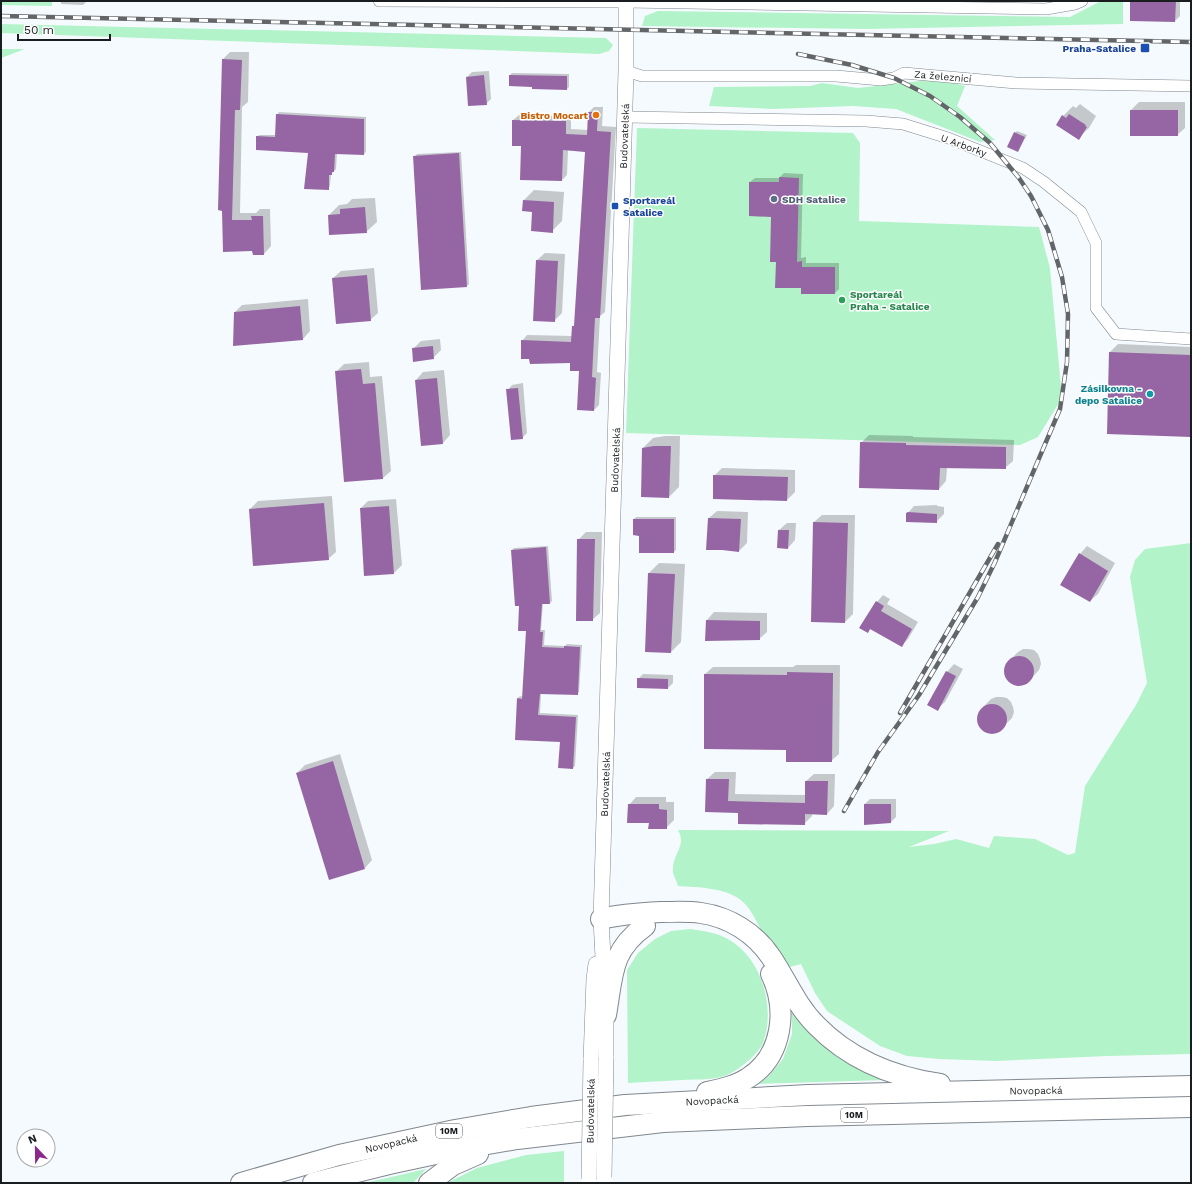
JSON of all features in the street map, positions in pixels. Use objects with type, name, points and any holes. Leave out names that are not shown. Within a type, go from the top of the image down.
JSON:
[{"type":"highway","points":[[601,919],[628,914],[700,912],[735,924],[749,933],[771,956],[793,995],[816,1025],[848,1051],[872,1065],[893,1074],[932,1082],[995,1091]]},
{"type":"highway","points":[[601,919],[618,926],[629,927],[645,926],[663,921],[689,920],[703,921],[718,925],[733,932],[754,948],[768,967],[777,989],[781,1009],[780,1031],[773,1050],[759,1069],[748,1078],[737,1084],[661,1102]]},
{"type":"highway","points":[[606,1015],[617,958],[627,941],[645,926]]},
{"type":"highway","name":"Novopacká","points":[[241,1183],[339,1155],[455,1130],[531,1117],[625,1105],[808,1095],[1191,1086]]},
{"type":"highway","name":"Novopacká","points":[[313,1183],[389,1164],[459,1149],[517,1139],[671,1122],[807,1116],[1191,1107]]},
{"type":"highway","points":[[429,1183],[453,1164],[517,1139]]},
{"type":"street","points":[[379,1],[626,1],[1046,9],[1075,4],[1082,1]]},
{"type":"street","name":"Budovatelská","points":[[599,1059],[606,1015],[601,919],[625,117],[626,1]]},
{"type":"street","name":"Za železnicí","points":[[626,70],[642,76],[836,76],[881,80],[894,78],[904,73],[1016,83],[1191,86]]},
{"type":"street","name":"U Arborky","points":[[625,117],[866,121],[903,124],[948,138],[1005,160],[1028,171],[1044,182],[1080,212],[1096,243],[1096,308],[1116,334],[1191,339]]},
{"type":"street","name":"Budovatelská","points":[[596,1181],[599,1059],[594,979],[601,919]]},
{"type":"green space","points":[[1,1],[52,1],[52,6],[1,5]]},
{"type":"green space","points":[[1101,1],[1123,1],[1123,24],[866,29],[642,26],[645,16],[658,11],[1070,17]]},
{"type":"green space","points":[[1,24],[606,38],[613,45],[609,51],[599,54],[1,33]]},
{"type":"green space","points":[[1,49],[25,49],[1,58]]},
{"type":"green space","points":[[938,79],[965,86],[957,106],[995,140],[980,142],[896,109],[853,106],[773,109],[709,106],[714,87],[810,86],[822,83],[858,88]]},
{"type":"green space","name":"Sportareál Praha - Satalice","points":[[637,128],[853,133],[860,143],[859,221],[1039,227],[1050,268],[1062,398],[1038,437],[1020,445],[626,433]]},
{"type":"green space","points":[[1191,543],[1191,1054],[996,1061],[939,1059],[907,1056],[880,1046],[827,1011],[815,993],[801,964],[790,967],[763,934],[747,906],[737,897],[713,889],[678,886],[673,871],[675,858],[681,841],[678,830],[949,831],[909,847],[934,844],[956,839],[989,848],[994,836],[1035,839],[1068,855],[1075,853],[1085,786],[1136,705],[1147,683],[1130,577],[1135,560],[1145,549]]},
{"type":"green space","points":[[690,929],[714,933],[728,939],[740,947],[750,958],[763,985],[767,1000],[767,1029],[763,1043],[758,1051],[746,1063],[733,1072],[721,1077],[628,1083],[627,970],[638,953],[655,939],[671,931]]},
{"type":"green space","points":[[792,1009],[884,1080],[758,1084],[768,1077],[783,1059],[792,1034]]},
{"type":"green space","points":[[564,1151],[564,1183],[447,1183],[477,1168],[526,1155]]},
{"type":"green space","points":[[426,1169],[413,1183],[365,1183]]},
{"type":"building","points":[[1130,1],[1176,1],[1175,22],[1130,21]]},
{"type":"building","points":[[222,59],[242,60],[240,110],[235,110],[232,220],[252,220],[251,216],[263,216],[264,255],[253,255],[252,251],[223,252],[222,211],[218,210]]},
{"type":"building","points":[[484,75],[487,105],[468,106],[466,77]]},
{"type":"building","points":[[509,75],[567,76],[567,90],[532,89],[532,87],[509,86]]},
{"type":"building","points":[[1130,110],[1178,110],[1178,136],[1130,136]]},
{"type":"building","points":[[588,112],[598,112],[597,131],[611,132],[600,318],[595,318],[592,377],[596,378],[594,411],[577,410],[579,371],[570,371],[570,363],[530,364],[529,359],[521,359],[521,340],[571,342],[572,326],[574,326],[585,152],[563,150],[562,181],[520,180],[521,146],[512,146],[512,120],[566,121],[566,134],[587,135]]},
{"type":"building","points":[[276,114],[364,119],[364,155],[335,154],[334,172],[332,172],[332,175],[329,175],[329,190],[304,189],[308,153],[256,150],[256,136],[275,137]]},
{"type":"building","points":[[1069,114],[1087,127],[1079,140],[1056,125],[1062,115],[1066,118]]},
{"type":"building","points":[[1014,132],[1025,137],[1018,152],[1007,147]]},
{"type":"building","points":[[459,153],[467,287],[421,290],[413,156]]},
{"type":"building","points":[[779,177],[799,178],[797,262],[802,261],[802,267],[835,267],[835,294],[801,294],[801,288],[775,288],[776,262],[770,262],[771,217],[749,216],[749,182],[779,182]]},
{"type":"building","points":[[523,200],[554,202],[553,233],[531,231],[532,212],[522,211]]},
{"type":"building","points":[[365,207],[367,233],[329,235],[328,215],[340,214],[340,209]]},
{"type":"building","points":[[536,260],[558,261],[555,322],[533,321]]},
{"type":"building","points":[[367,275],[371,321],[336,324],[332,278]]},
{"type":"building","points":[[300,306],[303,340],[233,346],[234,312]]},
{"type":"building","points":[[433,346],[434,359],[413,362],[412,348]]},
{"type":"building","name":"Zásilkovna - depo Satalice","points":[[1109,352],[1191,355],[1191,437],[1107,434]]},
{"type":"building","points":[[361,369],[363,384],[375,383],[383,479],[344,482],[335,371]]},
{"type":"building","points":[[437,378],[443,444],[421,446],[415,380]]},
{"type":"building","points":[[518,388],[523,439],[511,440],[506,389]]},
{"type":"building","points":[[860,442],[906,443],[906,445],[1006,447],[1006,469],[940,468],[939,490],[859,488]]},
{"type":"building","points":[[671,446],[669,498],[641,497],[642,448]]},
{"type":"building","points":[[713,475],[788,477],[787,501],[713,499]]},
{"type":"building","points":[[324,503],[329,560],[253,566],[249,509]]},
{"type":"building","points":[[389,506],[394,574],[364,576],[360,508]]},
{"type":"building","points":[[906,513],[937,514],[937,523],[906,522]]},
{"type":"building","points":[[708,518],[741,519],[739,552],[706,550]]},
{"type":"building","points":[[633,519],[674,519],[674,553],[639,553],[639,536],[633,535]]},
{"type":"building","points":[[813,522],[848,523],[845,623],[811,622]]},
{"type":"building","points":[[778,530],[789,530],[788,549],[777,548]]},
{"type":"building","points":[[577,539],[595,539],[593,621],[576,621]]},
{"type":"building","points":[[546,547],[550,604],[542,604],[540,632],[543,632],[542,647],[580,647],[578,695],[540,694],[538,715],[576,717],[573,769],[558,768],[560,742],[515,740],[517,698],[522,699],[526,631],[518,631],[519,606],[515,606],[511,550]]},
{"type":"building","points":[[1079,553],[1108,571],[1090,602],[1060,585]]},
{"type":"building","points":[[648,573],[675,574],[671,653],[645,652]]},
{"type":"building","points":[[876,601],[884,606],[881,611],[912,629],[902,647],[870,629],[868,633],[859,628]]},
{"type":"building","points":[[706,620],[760,621],[760,640],[705,641]]},
{"type":"building","points":[[1019,656],[1030,660],[1034,671],[1030,682],[1019,686],[1008,682],[1004,671],[1008,660]]},
{"type":"building","points":[[946,671],[956,676],[938,711],[927,705]]},
{"type":"building","points":[[787,672],[833,673],[832,762],[786,762],[786,750],[704,749],[704,674],[787,675]]},
{"type":"building","points":[[637,678],[668,679],[668,689],[637,688]]},
{"type":"building","points":[[992,704],[998,705],[1006,713],[1006,725],[998,733],[992,734],[986,733],[978,725],[977,719],[978,713],[986,705]]},
{"type":"building","points":[[333,761],[365,869],[329,880],[296,773]]},
{"type":"building","points":[[706,779],[729,779],[728,801],[805,803],[805,781],[828,781],[827,815],[805,814],[805,825],[738,824],[738,813],[705,812]]},
{"type":"building","points":[[628,804],[659,804],[659,809],[667,810],[667,829],[648,829],[649,823],[627,823]]},
{"type":"building","points":[[864,804],[891,804],[891,823],[864,825]]},
{"type":"railway","points":[[1,16],[1191,42]]},
{"type":"railway","points":[[798,54],[852,65],[894,78],[930,96],[960,117],[990,143],[1019,178],[1031,196],[1048,230],[1062,277],[1068,314],[1067,362],[1060,409],[995,562],[978,597],[919,695],[878,752],[844,811]]},
{"type":"railway","points":[[900,713],[998,544]]},
{"type":"place","name":"Praha-Satalice","points":[[1145,48]]},
{"type":"place","name":"Bistro Mocart","points":[[596,115]]},
{"type":"place","name":"SDH Satalice","points":[[774,199]]},
{"type":"place","name":"Sportareál Satalice","points":[[615,206]]},
{"type":"place","name":"Sportareál Praha - Satalice","points":[[842,300]]},
{"type":"place","name":"Zásilkovna - depo Satalice","points":[[1150,394]]}]
